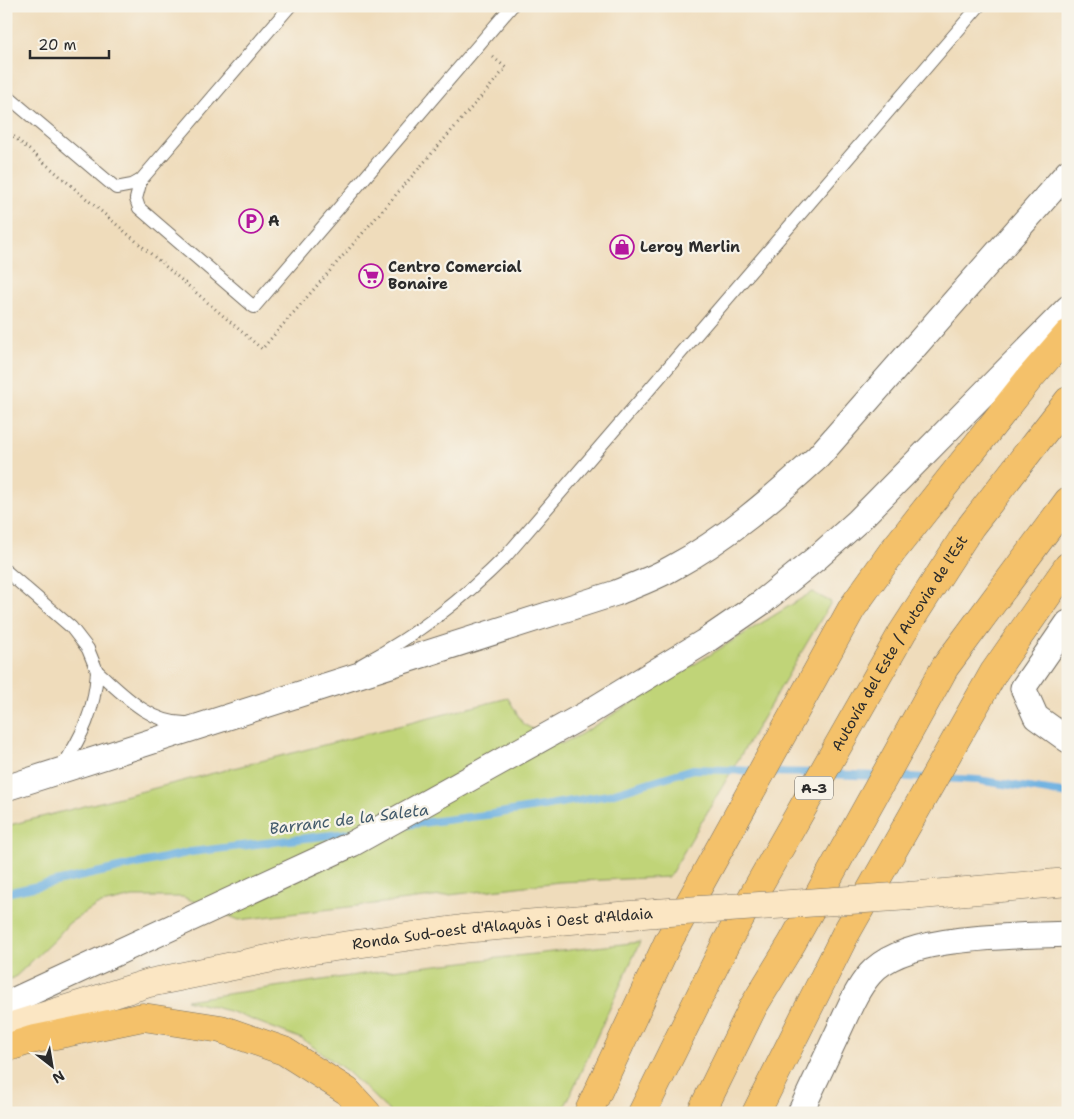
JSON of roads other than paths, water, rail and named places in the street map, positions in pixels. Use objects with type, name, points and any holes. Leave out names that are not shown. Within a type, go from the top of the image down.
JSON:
[{"type":"highway","points":[[588,1113],[668,942],[852,608],[892,552],[1029,379],[1068,334]]},
{"type":"highway","name":"Autovía del Este / Autovia de l'Est","points":[[642,1113],[726,944],[902,633],[971,526],[1068,401]]},
{"type":"highway","points":[[701,1113],[753,1007],[792,943],[945,667],[1068,501]]},
{"type":"highway","points":[[756,1113],[845,935],[994,672],[1068,566]]},
{"type":"highway","points":[[6,1048],[30,1040],[143,1018],[221,1029],[284,1051],[347,1091],[367,1113]]},
{"type":"main road","name":"Ronda Sud-oest d'Alaquàs i Oest d'Aldaia","points":[[6,1028],[149,983],[307,951],[462,929],[655,913],[910,896],[1068,882]]},
{"type":"street","points":[[6,788],[616,593],[672,568],[733,528],[774,497],[818,457],[1068,172]]},
{"type":"street","points":[[6,1004],[352,844],[586,714],[704,642],[761,603],[819,556],[858,520],[1068,308]]},
{"type":"street","points":[[1068,623],[1023,688],[1036,717],[1068,740]]},
{"type":"street","points":[[800,1113],[856,995],[871,973],[880,966],[912,949],[932,945],[975,938],[1068,934]]},
{"type":"lane","points":[[6,95],[116,188],[132,185],[141,180],[290,6]]},
{"type":"lane","points":[[141,180],[136,199],[139,208],[254,307],[512,6]]},
{"type":"lane","points":[[315,689],[384,652],[432,623],[478,585],[506,556],[979,6]]},
{"type":"lane","points":[[6,572],[71,627],[88,649],[97,671],[96,696],[89,719],[76,746],[60,770]]},
{"type":"lane","points":[[97,671],[133,702],[154,717],[171,723],[205,723]]},
{"type":"waterway","name":"Barranc de la Saleta","points":[[405,825],[494,814],[608,795],[693,769],[757,771]]},
{"type":"waterway","points":[[768,772],[817,773]]},
{"type":"waterway","points":[[828,774],[879,776]]},
{"type":"waterway","points":[[891,776],[927,778]]},
{"type":"waterway","points":[[941,778],[978,780],[1068,794]]},
{"type":"waterway","name":"Barranc de la Saleta","points":[[6,893],[191,852],[356,832]]},
{"type":"place","name":"A","points":[[251,221]]},
{"type":"place","name":"Leroy Merlin","points":[[622,247]]},
{"type":"place","name":"Centro Comercial Bonaire","points":[[371,276]]}]
